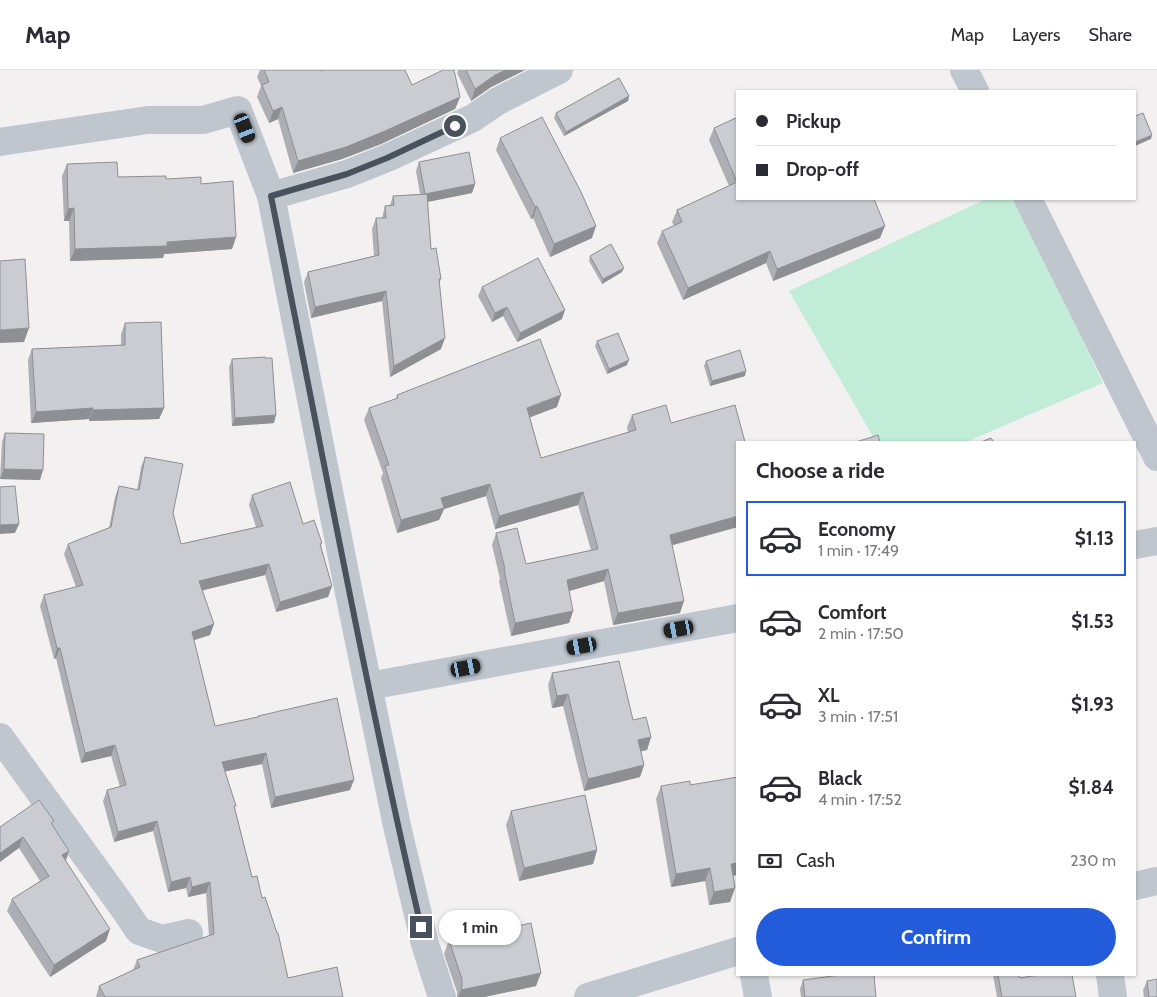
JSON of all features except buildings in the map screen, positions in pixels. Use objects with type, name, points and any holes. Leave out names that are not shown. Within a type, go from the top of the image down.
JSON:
[{"type":"street","points":[[271,196],[347,174],[387,158],[473,118],[498,101],[559,70]]},
{"type":"street","points":[[964,70],[974,90]]},
{"type":"street","points":[[0,142],[148,120],[203,120],[238,110],[271,196],[348,588],[398,826],[422,935],[442,997]]},
{"type":"street","points":[[1028,200],[1157,457]]},
{"type":"street","points":[[1136,545],[1157,541]]},
{"type":"street","points":[[369,686],[736,618]]},
{"type":"street","points":[[0,738],[139,931],[162,939],[189,933]]},
{"type":"street","points":[[1136,886],[1157,881]]},
{"type":"street","points":[[588,997],[736,953]]},
{"type":"street","points":[[754,976],[758,997]]},
{"type":"street","points":[[1110,976],[1113,997]]},
{"type":"green space","points":[[984,200],[1016,200],[1103,383],[968,441],[875,441],[789,291]]},
{"type":"route","points":[[421,927],[348,588],[271,196],[347,174],[387,158],[455,126]]}]
